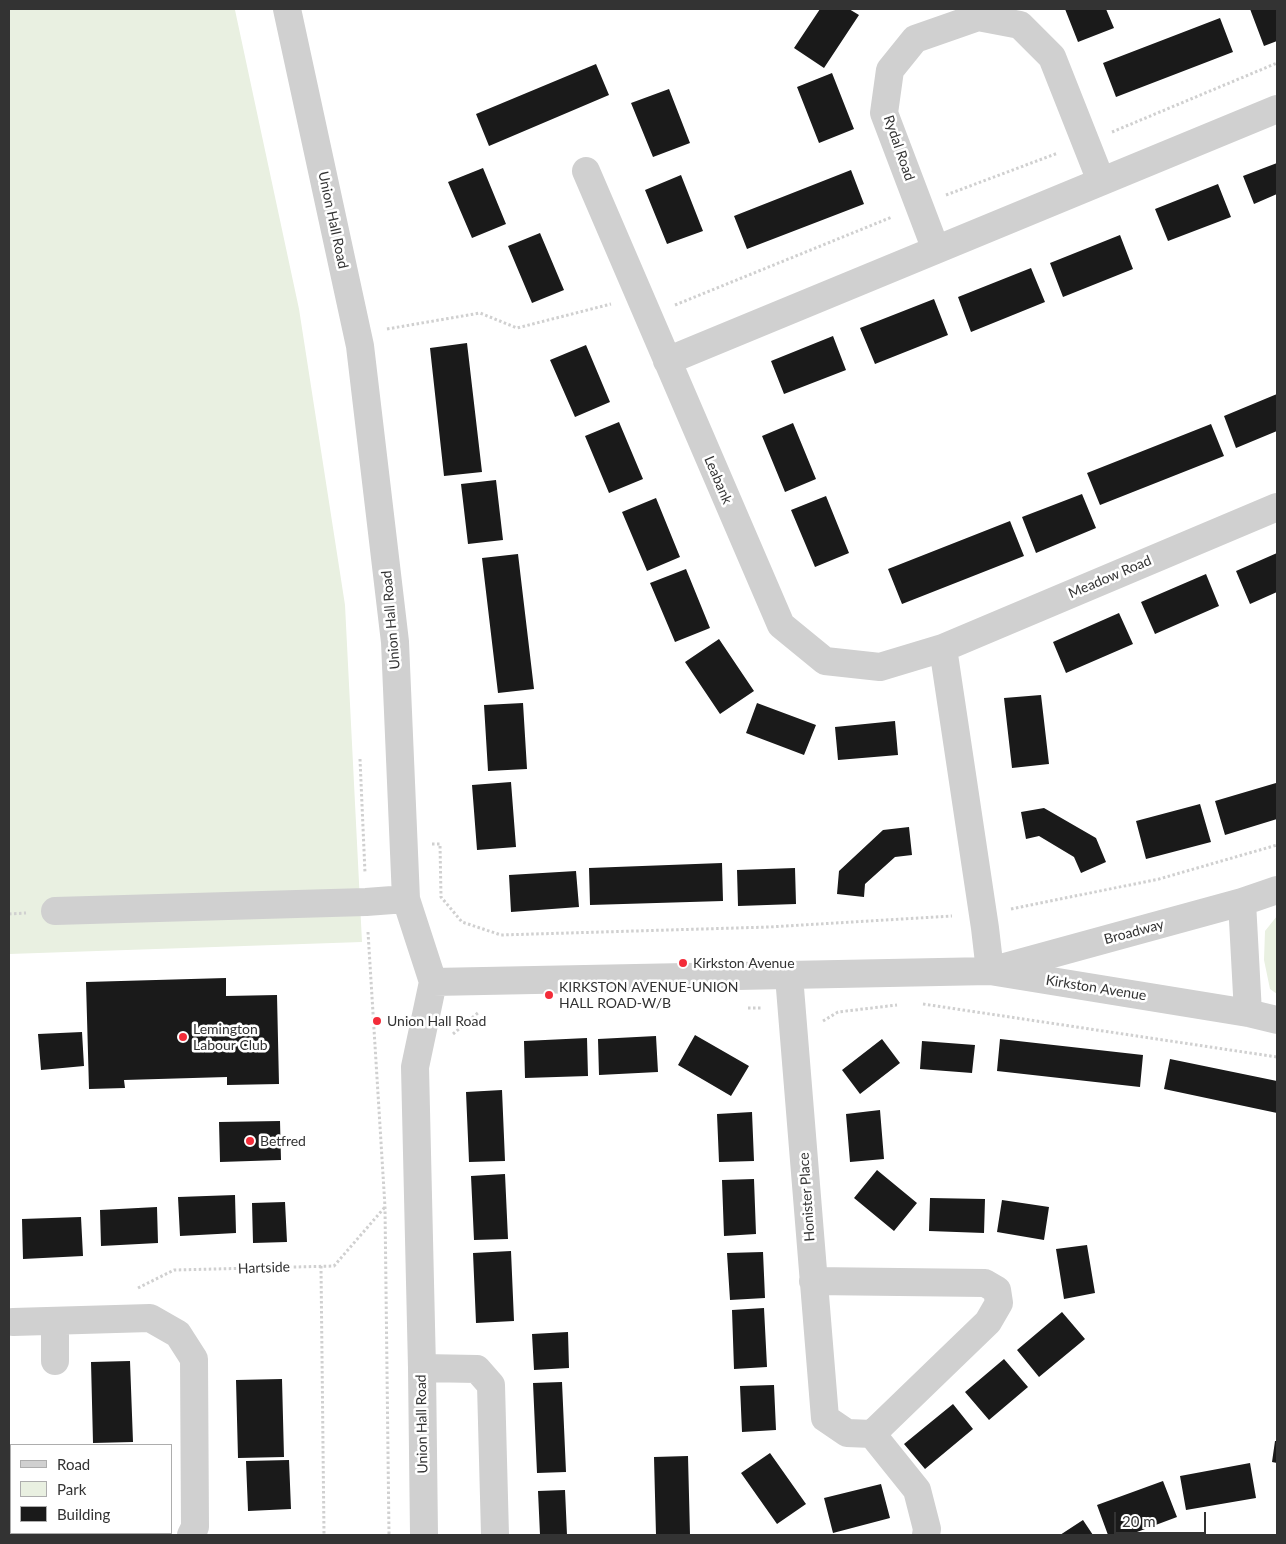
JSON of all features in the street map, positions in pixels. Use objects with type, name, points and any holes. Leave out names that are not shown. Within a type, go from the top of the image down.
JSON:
[{"type":"street","name":"Union Hall Road","points":[[287,9],[360,346],[395,642],[406,899],[433,982],[415,1067],[424,1535]]},
{"type":"street","name":"Rydal Road","points":[[936,250],[884,113],[890,70],[915,39],[978,16],[1020,25],[1052,57],[1102,181]]},
{"type":"street","points":[[667,361],[1277,109]]},
{"type":"street","name":"Leabank","points":[[586,171],[781,626],[825,661],[880,667],[943,648]]},
{"type":"street","name":"Meadow Road","points":[[943,648],[1277,507]]},
{"type":"street","points":[[943,648],[990,971]]},
{"type":"street","name":"Broadway","points":[[990,971],[1242,902],[1277,890]]},
{"type":"street","points":[[55,911],[366,902],[406,899]]},
{"type":"street","points":[[1242,902],[1248,1013]]},
{"type":"street","name":"Kirkston Avenue","points":[[433,982],[990,971],[1248,1013],[1277,1020]]},
{"type":"street","name":"Honister Place","points":[[789,976],[825,1418],[847,1433],[872,1434]]},
{"type":"street","points":[[813,1281],[985,1282],[997,1290],[999,1303],[988,1322],[872,1434],[917,1490],[927,1529],[926,1535]]},
{"type":"street","points":[[13,1322],[150,1318],[178,1334],[194,1358],[195,1527],[191,1535]]},
{"type":"street","points":[[55,1321],[55,1361]]},
{"type":"street","points":[[422,1368],[477,1369],[491,1385],[495,1535]]},
{"type":"path","points":[[357,334],[480,313],[517,328],[640,296],[677,305],[919,205],[1156,115],[1277,63]]},
{"type":"path","points":[[360,759],[366,902],[385,1206],[389,1535]]},
{"type":"path","points":[[404,844],[440,844],[441,897],[462,922],[501,935],[769,927],[983,914],[1160,879],[1277,845]]},
{"type":"path","points":[[914,1003],[1277,1057]]},
{"type":"path","points":[[739,1008],[768,1008],[794,1038],[838,1012],[904,1004]]},
{"type":"path","points":[[449,1038],[483,1008]]},
{"type":"path","points":[[385,1206],[418,1207]]},
{"type":"path","name":"Hartside","points":[[102,1319],[112,1300],[174,1270],[334,1266],[385,1206]]},
{"type":"path","points":[[321,1266],[324,1535]]},
{"type":"green space","points":[[9,9],[235,10],[299,309],[345,605],[362,942],[9,954]]},
{"type":"green space","points":[[1277,916],[1277,994],[1270,989],[1264,960],[1265,931]]},
{"type":"building","points":[[820,9],[849,9],[859,15],[824,68],[794,48]]},
{"type":"building","points":[[1065,9],[1106,9],[1114,28],[1078,42]]},
{"type":"building","points":[[1250,9],[1277,9],[1277,41],[1264,46]]},
{"type":"building","points":[[1220,18],[1233,52],[1116,97],[1103,63]]},
{"type":"building","points":[[596,64],[609,95],[489,146],[476,114]]},
{"type":"building","points":[[832,73],[854,129],[819,143],[797,87]]},
{"type":"building","points":[[669,89],[690,143],[653,157],[631,103]]},
{"type":"building","points":[[1277,163],[1277,194],[1254,204],[1243,176]]},
{"type":"building","points":[[483,168],[506,224],[472,238],[448,182]]},
{"type":"building","points":[[851,170],[864,204],[747,249],[734,216]]},
{"type":"building","points":[[681,175],[703,231],[667,244],[645,190]]},
{"type":"building","points":[[1218,184],[1231,217],[1168,241],[1155,209]]},
{"type":"building","points":[[540,233],[564,290],[532,303],[508,246]]},
{"type":"building","points":[[1120,235],[1133,269],[1063,297],[1050,263]]},
{"type":"building","points":[[1031,268],[1045,302],[971,332],[958,297]]},
{"type":"building","points":[[934,299],[948,335],[875,364],[860,328]]},
{"type":"building","points":[[833,336],[846,370],[784,394],[771,361]]},
{"type":"building","points":[[467,343],[482,472],[444,476],[430,348]]},
{"type":"building","points":[[586,345],[610,402],[575,417],[550,360]]},
{"type":"building","points":[[1277,394],[1277,431],[1236,448],[1224,416]]},
{"type":"building","points":[[619,422],[643,479],[609,493],[585,436]]},
{"type":"building","points":[[793,423],[816,479],[785,492],[762,436]]},
{"type":"building","points":[[1211,424],[1224,456],[1100,505],[1087,473]]},
{"type":"building","points":[[496,480],[503,540],[468,544],[461,484]]},
{"type":"building","points":[[1082,494],[1096,528],[1036,553],[1022,517]]},
{"type":"building","points":[[826,496],[849,553],[815,567],[791,510]]},
{"type":"building","points":[[656,498],[680,557],[647,571],[622,512]]},
{"type":"building","points":[[1010,521],[1024,556],[902,604],[888,569]]},
{"type":"building","points":[[1277,553],[1277,592],[1250,604],[1236,571]]},
{"type":"building","points":[[518,554],[534,689],[498,693],[482,558]]},
{"type":"building","points":[[686,569],[710,628],[675,642],[650,583]]},
{"type":"building","points":[[1206,574],[1219,606],[1155,634],[1141,602]]},
{"type":"building","points":[[1119,613],[1133,644],[1066,673],[1053,642]]},
{"type":"building","points":[[719,639],[754,691],[720,714],[685,662]]},
{"type":"building","points":[[1041,695],[1049,764],[1012,768],[1004,698]]},
{"type":"building","points":[[523,703],[527,769],[488,771],[484,705]]},
{"type":"building","points":[[757,703],[816,725],[804,755],[746,733]]},
{"type":"building","points":[[895,721],[898,755],[838,760],[835,727]]},
{"type":"building","points":[[511,782],[516,847],[477,850],[472,785]]},
{"type":"building","points":[[1276,783],[1277,819],[1225,835],[1215,801]]},
{"type":"building","points":[[1200,804],[1211,842],[1146,859],[1136,821]]},
{"type":"building","points":[[1044,808],[1096,838],[1106,862],[1081,873],[1074,857],[1039,836],[1026,839],[1021,812]]},
{"type":"building","points":[[909,827],[912,855],[895,857],[865,884],[864,897],[837,894],[839,871],[883,830]]},
{"type":"building","points":[[722,863],[723,901],[590,905],[589,868]]},
{"type":"building","points":[[795,868],[796,904],[738,906],[737,870]]},
{"type":"building","points":[[576,871],[579,907],[511,912],[509,875]]},
{"type":"building","name":"Lemington Labour Club","points":[[226,978],[226,996],[277,995],[279,1084],[227,1085],[227,1077],[124,1080],[125,1088],[89,1089],[86,982]]},
{"type":"building","points":[[82,1032],[84,1066],[41,1070],[38,1034]]},
{"type":"building","points":[[695,1035],[749,1066],[731,1096],[678,1065]]},
{"type":"building","points":[[656,1036],[658,1072],[599,1075],[598,1039]]},
{"type":"building","points":[[587,1038],[588,1076],[525,1078],[524,1041]]},
{"type":"building","points":[[882,1039],[900,1063],[860,1094],[842,1070]]},
{"type":"building","points":[[1000,1039],[1143,1055],[1140,1087],[997,1071]]},
{"type":"building","points":[[922,1041],[975,1045],[972,1073],[920,1069]]},
{"type":"building","points":[[1170,1059],[1277,1081],[1277,1113],[1164,1089]]},
{"type":"building","points":[[502,1090],[505,1161],[469,1162],[466,1092]]},
{"type":"building","points":[[880,1110],[884,1159],[850,1162],[846,1114]]},
{"type":"building","points":[[752,1112],[754,1161],[719,1162],[717,1114]]},
{"type":"building","name":"Betfred","points":[[280,1121],[281,1160],[220,1162],[219,1122]]},
{"type":"building","points":[[877,1170],[917,1203],[894,1231],[854,1198]]},
{"type":"building","points":[[505,1174],[508,1239],[474,1240],[471,1176]]},
{"type":"building","points":[[754,1179],[756,1234],[724,1236],[722,1180]]},
{"type":"building","points":[[235,1195],[236,1233],[180,1236],[178,1197]]},
{"type":"building","points":[[930,1198],[985,1199],[984,1233],[929,1231]]},
{"type":"building","points":[[1002,1200],[1049,1207],[1044,1240],[997,1232]]},
{"type":"building","points":[[285,1202],[287,1242],[253,1243],[252,1203]]},
{"type":"building","points":[[157,1207],[158,1243],[101,1246],[100,1210]]},
{"type":"building","points":[[81,1217],[83,1256],[23,1259],[22,1219]]},
{"type":"building","points":[[1087,1245],[1095,1293],[1064,1299],[1056,1249]]},
{"type":"building","points":[[511,1251],[514,1321],[476,1323],[473,1253]]},
{"type":"building","points":[[763,1252],[765,1298],[730,1300],[727,1253]]},
{"type":"building","points":[[764,1308],[767,1367],[734,1369],[732,1310]]},
{"type":"building","points":[[1062,1312],[1085,1339],[1039,1377],[1017,1350]]},
{"type":"building","points":[[568,1332],[569,1368],[534,1370],[532,1334]]},
{"type":"building","points":[[1004,1359],[1028,1387],[989,1420],[965,1392]]},
{"type":"building","points":[[130,1361],[133,1442],[93,1443],[91,1362]]},
{"type":"building","points":[[282,1379],[284,1457],[238,1458],[236,1380]]},
{"type":"building","points":[[562,1382],[566,1472],[537,1473],[533,1383]]},
{"type":"building","points":[[774,1385],[776,1430],[742,1432],[740,1386]]},
{"type":"building","points":[[953,1404],[973,1429],[925,1469],[904,1444]]},
{"type":"building","points":[[1275,1441],[1277,1441],[1277,1463],[1272,1462]]},
{"type":"building","points":[[770,1453],[806,1504],[777,1524],[741,1473]]},
{"type":"building","points":[[688,1456],[690,1535],[656,1535],[654,1457]]},
{"type":"building","points":[[289,1460],[291,1509],[248,1511],[246,1461]]},
{"type":"building","points":[[1250,1463],[1256,1498],[1186,1510],[1180,1476]]},
{"type":"building","points":[[1163,1481],[1177,1517],[1129,1535],[1108,1535],[1097,1505]]},
{"type":"building","points":[[881,1484],[890,1518],[833,1533],[824,1498]]},
{"type":"building","points":[[565,1490],[567,1535],[540,1535],[538,1491]]},
{"type":"building","points":[[10,1496],[10,1534],[41,1535],[9,1535]]},
{"type":"building","points":[[1083,1520],[1093,1535],[1060,1535]]},
{"type":"building","points":[[98,1534],[136,1534],[136,1535]]},
{"type":"place","name":"Kirkston Avenue","points":[[683,963]]},
{"type":"place","name":"KIRKSTON AVENUE-UNION HALL ROAD-W/B","points":[[549,995]]},
{"type":"place","name":"Union Hall Road","points":[[377,1021]]},
{"type":"place","name":"Lemington Labour Club","points":[[183,1037]]},
{"type":"place","name":"Betfred","points":[[250,1141]]}]
